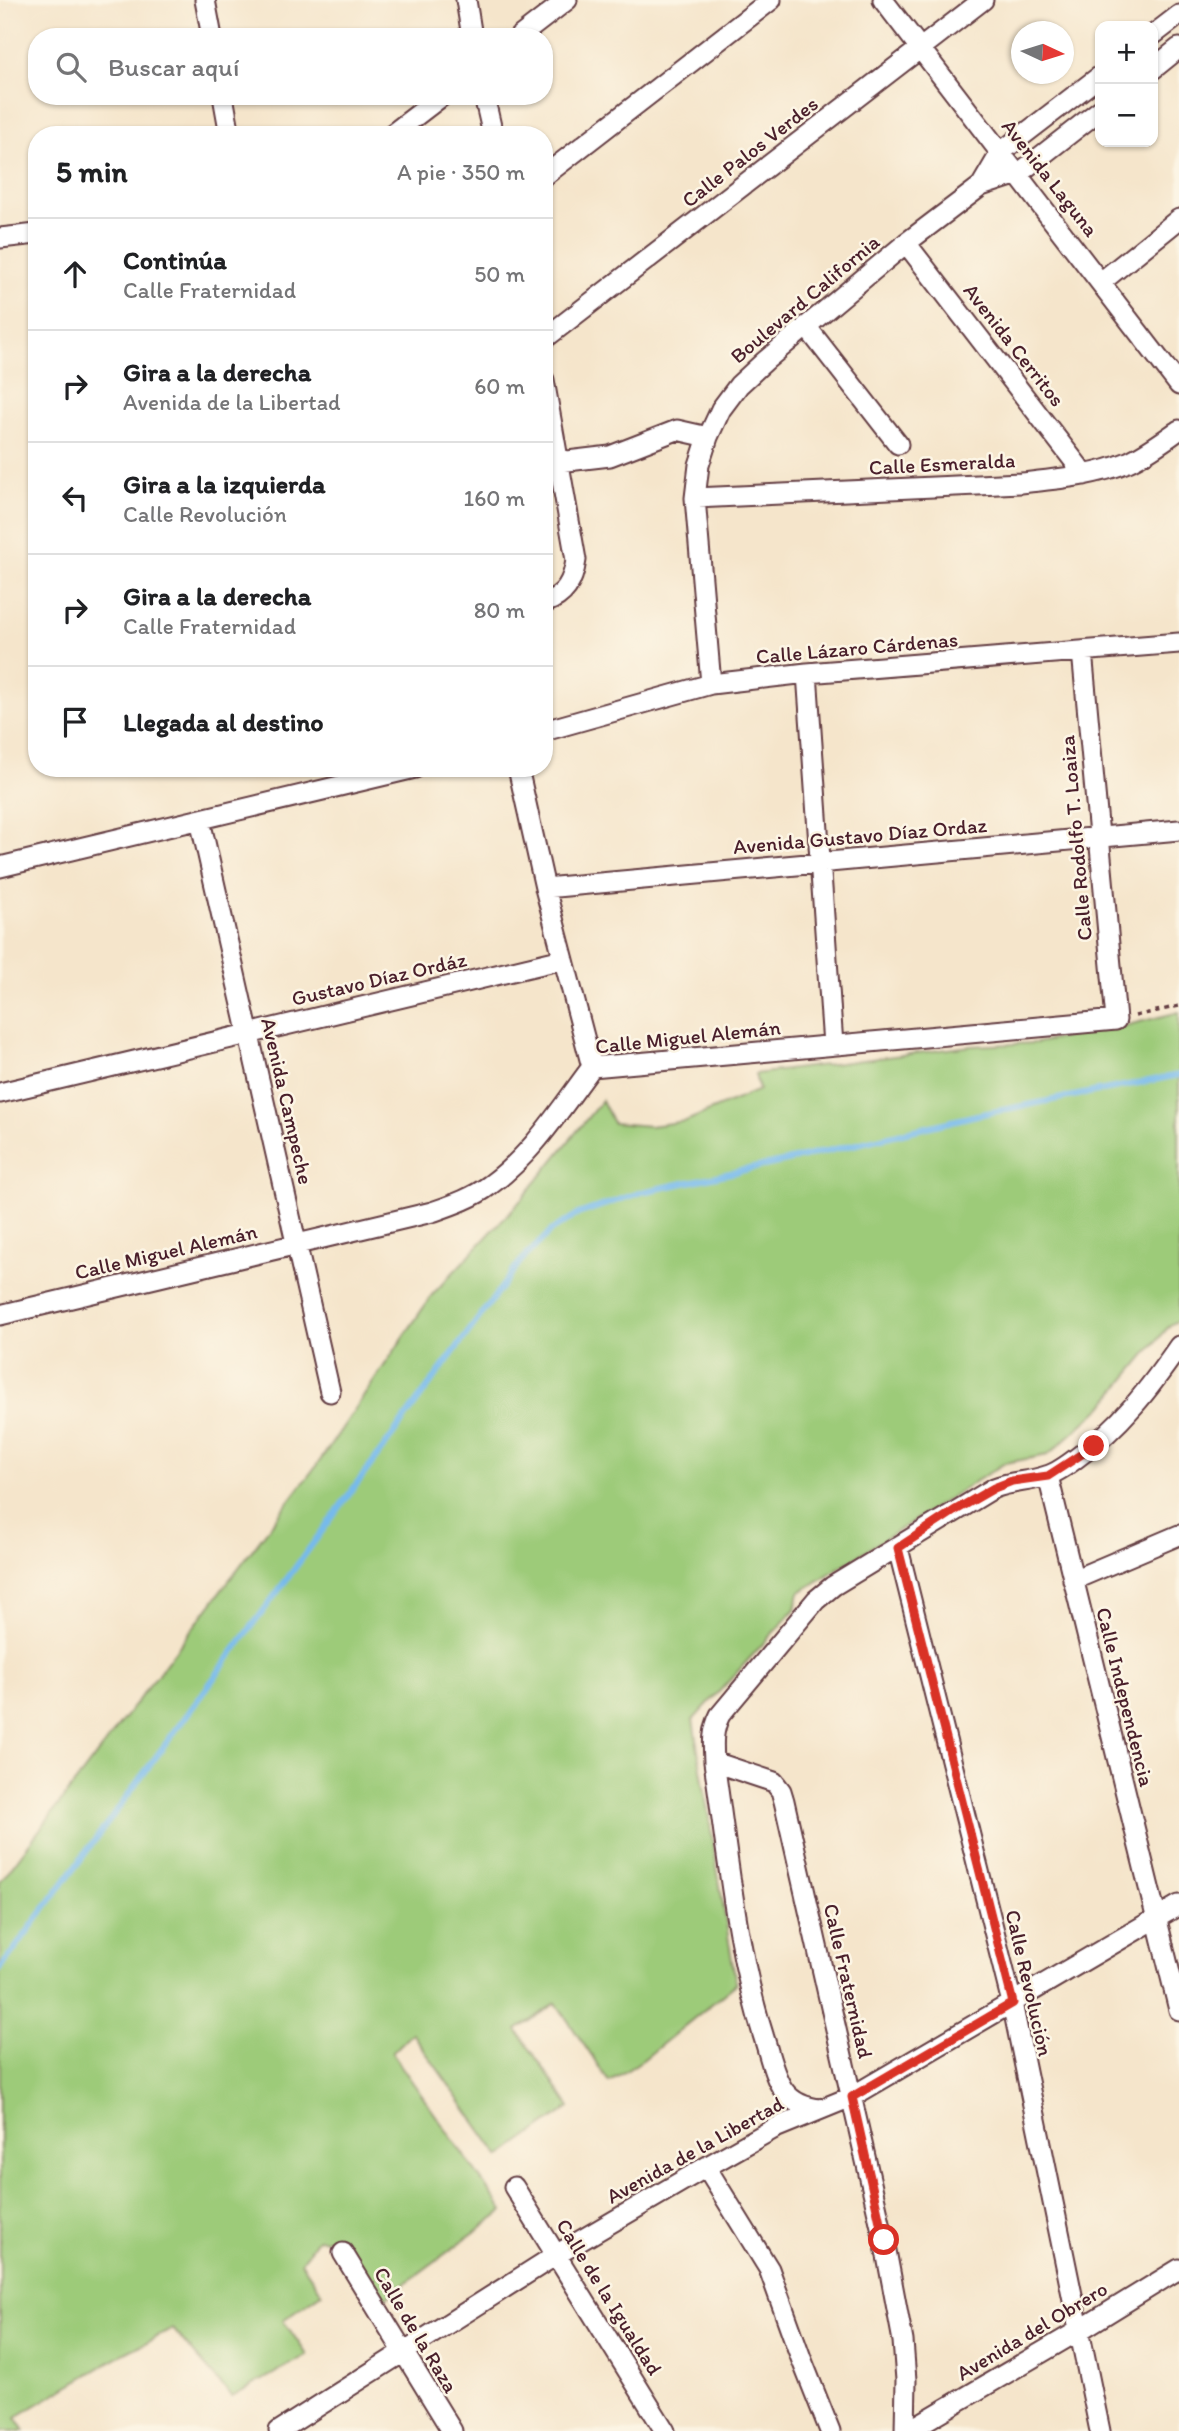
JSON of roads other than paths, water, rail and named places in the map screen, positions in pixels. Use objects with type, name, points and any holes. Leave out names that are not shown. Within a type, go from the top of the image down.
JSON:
[{"type":"street","points":[[205,0],[210,28]]},
{"type":"street","points":[[466,0],[471,28]]},
{"type":"street","points":[[531,28],[567,0]]},
{"type":"street","points":[[553,169],[771,0]]},
{"type":"street","name":"Avenida Laguna","points":[[883,0],[1179,386]]},
{"type":"street","name":"Calle Palos Verdes","points":[[553,332],[983,0]]},
{"type":"street","points":[[1158,31],[1179,15]]},
{"type":"street","points":[[1158,65],[1179,48]]},
{"type":"street","name":"Boulevard California","points":[[981,186],[1000,152],[1095,80]]},
{"type":"street","points":[[225,105],[228,126]]},
{"type":"street","points":[[403,126],[430,105]]},
{"type":"street","points":[[486,105],[491,126]]},
{"type":"street","name":"Boulevard California","points":[[711,684],[695,498],[699,465],[721,409],[739,386],[906,243],[981,186],[1018,174],[1095,114]]},
{"type":"street","points":[[1101,282],[1179,219]]},
{"type":"street","points":[[0,238],[28,235]]},
{"type":"street","name":"Avenida Cerritos","points":[[906,243],[1085,475]]},
{"type":"street","points":[[806,326],[898,444]]},
{"type":"street","points":[[553,429],[576,560],[574,575],[553,599]]},
{"type":"street","points":[[559,461],[610,456],[677,430],[708,437]]},
{"type":"street","name":"Calle Esmeralda","points":[[695,498],[1021,484],[1085,475],[1128,462],[1179,430]]},
{"type":"street","name":"Calle Lázaro Cárdenas","points":[[553,728],[711,684],[807,673],[1179,643]]},
{"type":"street","name":"Calle Rodolfo T. Loaiza","points":[[1082,651],[1116,1020]]},
{"type":"street","points":[[807,673],[833,1045]]},
{"type":"street","points":[[0,867],[378,777]]},
{"type":"street","points":[[520,777],[545,888],[592,1067]]},
{"type":"street","name":"Avenida Campeche","points":[[200,820],[330,1392]]},
{"type":"street","name":"Avenida Gustavo Díaz Ordaz","points":[[545,888],[1179,830]]},
{"type":"street","name":"Gustavo Díaz Ordáz","points":[[0,1093],[564,959]]},
{"type":"street","name":"Calle Miguel Alemán","points":[[0,1315],[432,1212],[464,1200],[489,1186],[521,1159],[592,1067],[1116,1020]]},
{"type":"street","points":[[821,2109],[810,2109],[785,2092],[776,2077],[757,2014],[740,1938],[714,1762],[712,1739],[720,1715],[816,1600],[833,1586],[994,1488],[1012,1481],[1048,1476],[1094,1446],[1117,1426],[1179,1348]]},
{"type":"street","name":"Calle Independencia","points":[[1048,1476],[1179,2010]]},
{"type":"street","points":[[1073,1580],[1179,1535]]},
{"type":"street","name":"Calle Revolución","points":[[898,1548],[1013,2003],[1100,2431]]},
{"type":"street","name":"Calle Fraternidad","points":[[714,1762],[764,1777],[774,1782],[780,1791],[884,2240],[903,2341],[906,2431]]},
{"type":"street","name":"Avenida de la Libertad","points":[[279,2431],[556,2255],[706,2167],[775,2128],[852,2097],[1179,1905]]},
{"type":"street","points":[[706,2167],[769,2269],[830,2431]]},
{"type":"street","name":"Calle de la Igualdad","points":[[514,2187],[665,2431]]},
{"type":"street","name":"Calle de la Raza","points":[[343,2253],[452,2431]]},
{"type":"street","name":"Avenida del Obrero","points":[[906,2431],[1179,2269]]},
{"type":"waterway","points":[[0,1969],[520,1262],[552,1230],[578,1214],[642,1192],[782,1162],[977,1115],[1179,1075]]}]
